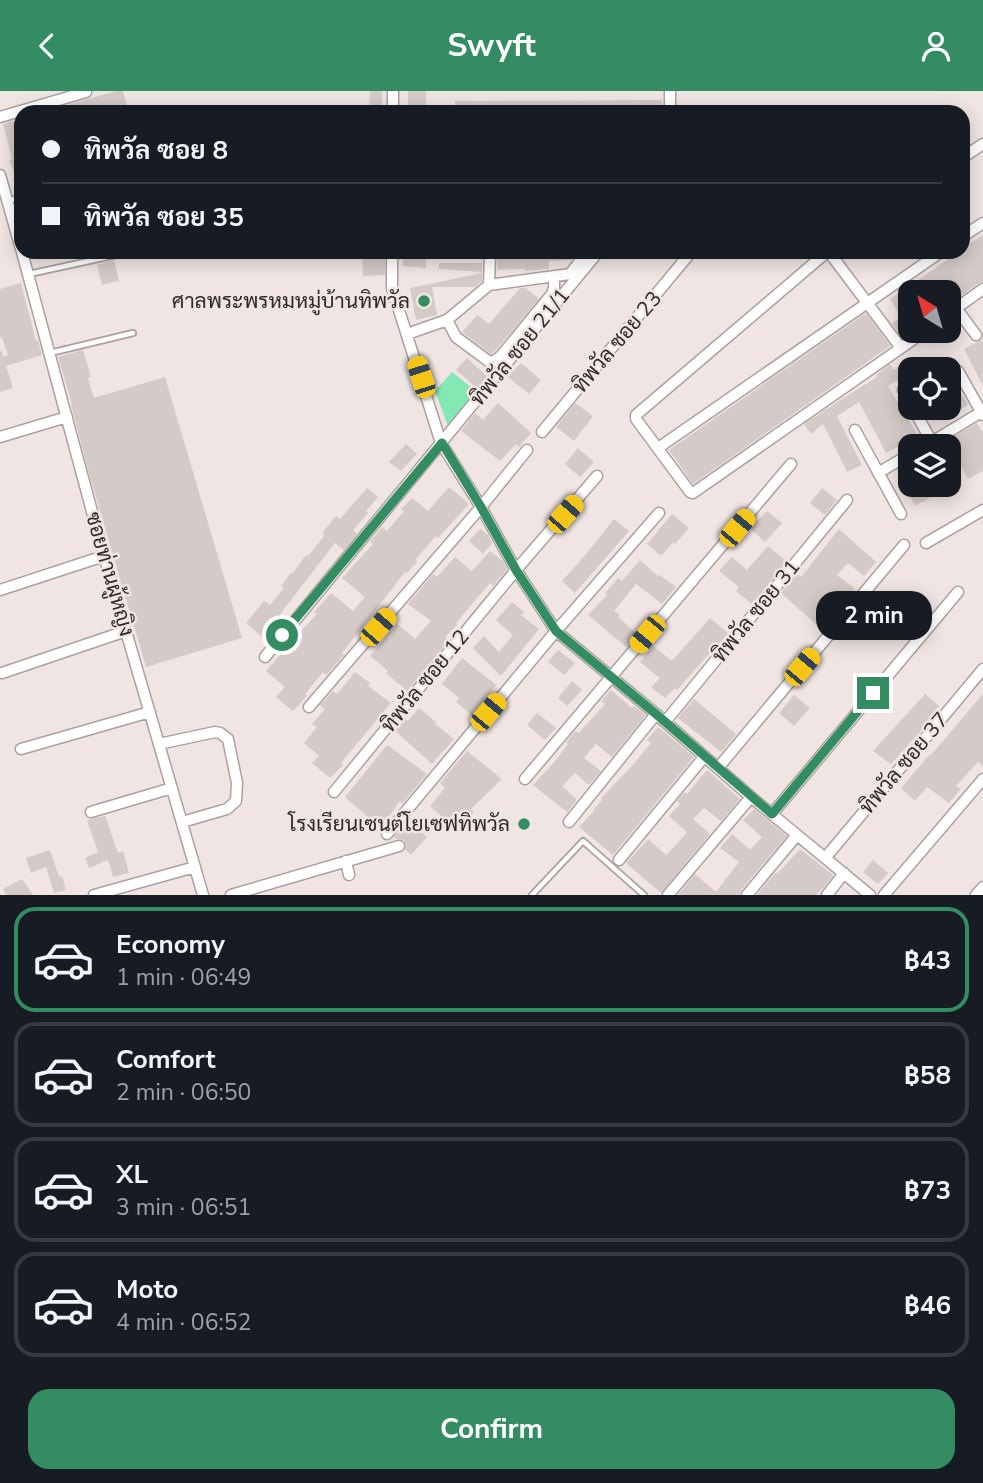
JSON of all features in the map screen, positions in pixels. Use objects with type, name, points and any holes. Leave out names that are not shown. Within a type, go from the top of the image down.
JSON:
[{"type":"street","points":[[43,105],[86,93]]},
{"type":"street","name":"ซอยท่านผู้หญิง","points":[[0,175],[14,224]]},
{"type":"street","name":"ซอยท่านผู้หญิง","points":[[24,259],[104,556],[203,895]]},
{"type":"street","points":[[392,259],[392,288],[442,443],[516,570],[556,631],[870,895]]},
{"type":"street","points":[[489,285],[490,259]]},
{"type":"street","points":[[407,334],[447,320],[489,285],[570,274],[582,259]]},
{"type":"street","name":"ทิพวัล ซอย 21/1","points":[[265,657],[592,259]]},
{"type":"street","name":"ทิพวัล ซอย 23","points":[[542,432],[685,259]]},
{"type":"street","points":[[820,259],[636,415],[636,419],[690,492],[693,493],[908,343]]},
{"type":"street","points":[[833,259],[901,348]]},
{"type":"street","points":[[658,448],[931,259]]},
{"type":"street","points":[[447,320],[456,337],[491,363],[500,357],[552,294],[554,277]]},
{"type":"street","points":[[961,305],[983,289]]},
{"type":"street","points":[[961,320],[976,335]]},
{"type":"street","points":[[948,434],[983,413],[961,376]]},
{"type":"street","points":[[0,437],[67,417]]},
{"type":"street","points":[[855,430],[901,514]]},
{"type":"street","points":[[309,707],[527,450]]},
{"type":"street","points":[[878,473],[898,461]]},
{"type":"street","points":[[525,779],[791,464]]},
{"type":"street","name":"ทิพวัล ซอย 12","points":[[334,792],[516,570],[597,476]]},
{"type":"street","name":"ทิพวัล ซอย 31","points":[[665,722],[847,500]]},
{"type":"street","points":[[926,543],[983,510]]},
{"type":"street","points":[[387,834],[556,631],[659,513]]},
{"type":"street","points":[[718,768],[904,545]]},
{"type":"street","points":[[0,590],[104,556]]},
{"type":"street","points":[[772,814],[958,592]]},
{"type":"street","points":[[2,673],[126,631]]},
{"type":"street","name":"ทิพวัล ซอย 37","points":[[825,857],[983,669]]},
{"type":"street","points":[[20,749],[150,712]]},
{"type":"street","points":[[569,822],[656,714]]},
{"type":"street","points":[[159,744],[215,731],[228,739],[237,783],[236,801],[227,809],[182,822]]},
{"type":"street","points":[[619,860],[704,757]]},
{"type":"street","points":[[884,895],[983,779]]},
{"type":"street","points":[[91,812],[172,788]]},
{"type":"street","points":[[668,895],[751,797]]},
{"type":"street","points":[[747,895],[797,835]]},
{"type":"street","points":[[231,895],[399,846]]},
{"type":"street","points":[[346,861],[349,875]]},
{"type":"street","points":[[94,895],[195,867]]},
{"type":"street","points":[[827,895],[844,873]]},
{"type":"street","points":[[976,895],[983,887]]},
{"type":"lane","points":[[8,201],[14,199]]},
{"type":"lane","points":[[28,274],[98,259]]},
{"type":"lane","points":[[49,353],[133,333]]},
{"type":"lane","points":[[532,895],[583,841],[644,895]]},
{"type":"green space","points":[[452,372],[477,392],[448,426],[435,391]]},
{"type":"building","points":[[123,91],[127,105],[68,105]]},
{"type":"building","points":[[370,91],[382,91],[382,105],[369,105]]},
{"type":"building","points":[[408,91],[426,91],[426,105],[408,105]]},
{"type":"building","points":[[662,100],[662,105],[455,105],[455,101]]},
{"type":"building","points":[[14,121],[14,172],[9,160],[12,159],[3,124]]},
{"type":"building","points":[[983,235],[983,282],[961,296],[961,280],[918,280],[949,259],[970,259],[970,244]]},
{"type":"building","points":[[362,259],[385,259],[385,275],[363,276]]},
{"type":"building","points":[[403,259],[426,259],[426,268],[403,266]]},
{"type":"building","points":[[497,259],[572,259],[549,261],[549,269],[497,270]]},
{"type":"building","points":[[114,260],[119,281],[102,285],[97,265]]},
{"type":"building","points":[[439,263],[482,263],[482,272],[439,269]]},
{"type":"building","name":"ศาลพระพรหมหมู่บ้านทิพวัล","points":[[482,273],[482,281],[475,287],[432,287],[437,315],[416,320],[410,288]]},
{"type":"building","points":[[21,283],[42,355],[6,366],[13,388],[0,392],[0,352],[2,351],[3,357],[8,355],[0,337],[0,289]]},
{"type":"building","points":[[520,288],[526,288],[539,299],[495,351],[491,354],[462,332],[477,315],[489,324]]},
{"type":"building","points":[[898,294],[898,312],[890,299]]},
{"type":"building","points":[[866,313],[890,346],[693,484],[669,450]]},
{"type":"building","points":[[898,319],[898,332],[892,323]]},
{"type":"building","points":[[983,339],[983,386],[964,349]]},
{"type":"building","points":[[83,350],[94,398],[165,377],[242,638],[146,667],[58,357]]},
{"type":"building","points":[[467,358],[487,376],[477,388],[456,370]]},
{"type":"building","points":[[521,363],[541,380],[529,394],[508,377]]},
{"type":"building","points":[[890,364],[894,370],[898,367],[898,380],[888,386],[898,403],[898,420],[908,420],[917,434],[898,434],[898,447],[886,453],[859,402],[837,416],[862,465],[847,472],[823,424],[811,434],[804,424],[877,377],[876,375]]},
{"type":"building","points":[[961,393],[968,405],[961,409]]},
{"type":"building","points":[[498,403],[531,433],[519,447],[516,444],[500,461],[461,431],[475,413],[483,420]]},
{"type":"building","points":[[575,403],[593,416],[574,441],[556,427]]},
{"type":"building","points":[[977,423],[983,433],[983,471],[968,479],[961,466],[961,434],[959,434]]},
{"type":"building","points":[[406,444],[417,454],[401,471],[389,462]]},
{"type":"building","points":[[578,448],[594,462],[580,477],[565,464]]},
{"type":"building","points":[[449,487],[469,504],[415,560],[417,562],[405,572],[342,653],[344,655],[326,675],[323,672],[293,711],[276,697],[285,687],[266,671],[287,647],[284,645],[317,614],[314,612],[331,593],[353,611],[365,597],[342,578],[373,544],[370,542],[382,527],[387,531],[404,511],[401,509],[412,498],[428,511]]},
{"type":"building","points":[[367,488],[378,497],[353,530],[357,534],[344,550],[335,543],[280,614],[286,620],[268,642],[246,623],[264,601],[270,605],[284,588],[281,586],[291,573],[325,535],[322,533],[336,516],[340,519]]},
{"type":"building","points":[[822,488],[837,500],[825,515],[810,503]]},
{"type":"building","points":[[910,497],[931,497],[915,506]]},
{"type":"building","points":[[767,511],[782,523],[765,542],[750,528]]},
{"type":"building","points":[[672,514],[689,528],[661,556],[647,544]]},
{"type":"building","points":[[614,519],[629,531],[575,593],[562,581]]},
{"type":"building","points":[[480,529],[488,535],[492,543],[483,554],[469,541]]},
{"type":"building","points":[[839,529],[876,562],[864,576],[848,563],[837,575],[855,589],[840,606],[837,603],[818,626],[781,593],[797,573],[801,577]]},
{"type":"building","points":[[768,546],[787,562],[752,604],[736,591],[739,587],[719,571],[732,557],[747,570]]},
{"type":"building","points":[[490,551],[503,561],[507,569],[493,586],[490,583],[456,623],[458,624],[445,637],[449,640],[407,691],[370,656],[397,624],[415,639],[431,621],[408,604],[433,574],[437,577],[455,557],[472,571]]},
{"type":"building","points":[[640,560],[659,577],[660,575],[676,587],[662,604],[636,584],[614,611],[637,634],[626,647],[588,615],[607,595],[605,593],[618,578],[622,581]]},
{"type":"building","points":[[512,602],[524,612],[521,615],[539,629],[501,676],[473,648],[484,636],[499,652],[513,635],[496,620]]},
{"type":"building","points":[[710,618],[728,633],[677,690],[675,688],[665,698],[651,687],[660,678],[640,662],[653,646],[672,661]]},
{"type":"building","points":[[558,650],[575,663],[564,675],[548,662]]},
{"type":"building","points":[[462,658],[496,685],[485,699],[488,701],[474,717],[456,702],[459,698],[442,684]]},
{"type":"building","points":[[355,672],[370,683],[368,686],[391,703],[330,778],[312,763],[319,756],[304,743],[317,727],[312,724],[325,709],[320,705],[333,691],[337,694]]},
{"type":"building","points":[[572,681],[582,690],[567,706],[558,698]]},
{"type":"building","points":[[611,690],[632,708],[634,706],[646,715],[612,757],[596,744],[584,758],[601,771],[589,785],[575,773],[562,786],[577,800],[567,812],[533,785],[556,760],[568,744],[566,742],[576,731],[579,733],[605,704],[601,701]]},
{"type":"building","points":[[925,694],[939,706],[926,721],[928,723],[891,764],[873,751]]},
{"type":"building","points":[[983,694],[983,766],[978,762],[956,786],[961,789],[949,803],[927,787],[915,801],[901,788]]},
{"type":"building","points":[[794,695],[810,708],[794,726],[779,713]]},
{"type":"building","points":[[694,699],[736,734],[721,752],[678,718]]},
{"type":"building","points":[[419,708],[454,739],[432,764],[394,730],[405,718],[408,721]]},
{"type":"building","points":[[537,713],[556,728],[545,740],[527,725]]},
{"type":"building","points":[[658,727],[694,757],[613,855],[579,827],[594,811],[601,798],[651,743],[647,740]]},
{"type":"building","points":[[387,745],[427,774],[402,804],[400,801],[381,828],[345,797]]},
{"type":"building","points":[[467,751],[502,779],[471,809],[474,812],[454,832],[445,823],[447,821],[430,806],[445,788],[440,783]]},
{"type":"building","points":[[707,770],[740,799],[721,821],[704,808],[693,819],[710,834],[661,893],[626,863],[648,839],[666,855],[676,845],[687,832],[669,816],[680,804],[677,801],[685,792],[687,794]]},
{"type":"building","points":[[754,809],[787,836],[741,890],[740,895],[678,895],[695,874],[716,892],[739,862],[720,848],[732,834],[750,850],[762,837],[743,820]]},
{"type":"building","points":[[105,816],[118,853],[123,851],[129,873],[113,877],[108,860],[89,868],[85,858],[98,852],[87,820]]},
{"type":"building","points":[[408,820],[427,837],[411,855],[405,849],[404,840],[393,838]]},
{"type":"building","points":[[800,849],[833,875],[824,887],[816,895],[757,895],[775,873]]},
{"type":"building","points":[[50,850],[66,890],[54,893],[46,867],[31,873],[26,858]]},
{"type":"building","points":[[873,860],[888,873],[878,884],[863,872]]},
{"type":"building","points":[[22,879],[33,895],[6,895],[3,889]]},
{"type":"place","name":"ศาลพระพรหมหมู่บ้านทิพวัล","points":[[424,301]]},
{"type":"place","name":"โรงเรียนเซนต์โยเซฟทิพวัล","points":[[524,824]]},
{"type":"route","points":[[282,635],[442,443],[516,570],[556,631],[772,814],[873,693]]}]
